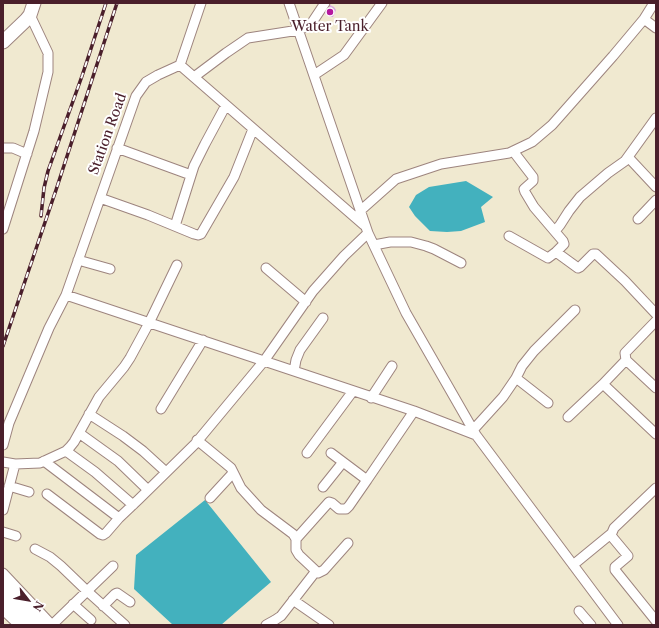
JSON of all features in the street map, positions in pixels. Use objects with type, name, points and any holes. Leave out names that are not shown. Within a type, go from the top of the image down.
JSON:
[{"type":"highway","points":[[3,42],[26,20],[32,9]]},
{"type":"highway","points":[[3,584],[41,625]]},
{"type":"highway","points":[[3,599],[29,625]]},
{"type":"street","points":[[201,3],[180,65],[366,230]]},
{"type":"street","points":[[289,3],[366,230],[406,313],[474,433],[618,625]]},
{"type":"street","points":[[194,78],[248,38],[299,30],[311,24],[325,3]]},
{"type":"street","points":[[314,74],[344,55],[382,3]]},
{"type":"street","points":[[360,211],[396,179],[441,164],[510,153],[532,142],[552,125],[613,56],[644,19],[654,3]]},
{"type":"street","points":[[3,229],[34,131],[48,72],[48,53],[32,9]]},
{"type":"street","points":[[644,19],[656,28]]},
{"type":"street","name":"Station Road","points":[[3,445],[9,423],[49,328],[66,295],[136,96],[146,82],[158,74],[180,65]]},
{"type":"street","points":[[175,226],[194,166],[226,105]]},
{"type":"street","points":[[555,231],[580,197],[608,173],[623,163],[656,118]]},
{"type":"street","points":[[100,198],[194,234],[201,234],[234,177],[253,129]]},
{"type":"street","points":[[3,148],[13,148],[27,154]]},
{"type":"street","points":[[117,148],[191,175]]},
{"type":"street","points":[[509,236],[547,258],[549,258],[564,244],[534,207],[525,192],[524,189],[533,181],[533,177],[513,152]]},
{"type":"street","points":[[628,157],[656,187]]},
{"type":"street","points":[[638,219],[656,200]]},
{"type":"street","points":[[47,494],[100,534],[103,535],[106,533],[197,440],[264,361],[329,272],[366,230]]},
{"type":"street","points":[[374,245],[390,242],[411,242],[426,246],[461,263]]},
{"type":"street","points":[[556,252],[578,268],[593,254],[596,254],[625,281],[656,314]]},
{"type":"street","points":[[78,260],[110,269]]},
{"type":"street","points":[[3,462],[15,464],[40,463],[66,451],[74,442],[99,397],[124,367],[149,323],[177,265]]},
{"type":"street","points":[[266,268],[306,302]]},
{"type":"street","points":[[66,295],[371,398],[414,411],[474,433]]},
{"type":"street","points":[[474,433],[506,392],[522,366],[534,351],[575,310]]},
{"type":"street","points":[[294,371],[297,355],[323,318]]},
{"type":"street","points":[[656,321],[625,353],[626,360],[656,388]]},
{"type":"street","points":[[161,409],[203,340]]},
{"type":"street","points":[[568,416],[603,384],[626,360]]},
{"type":"street","points":[[371,398],[392,366]]},
{"type":"street","points":[[516,378],[548,403]]},
{"type":"street","points":[[603,384],[656,434]]},
{"type":"street","points":[[307,453],[354,391]]},
{"type":"street","points":[[296,539],[329,502],[342,510],[349,506],[414,411]]},
{"type":"street","points":[[90,414],[143,451],[166,472]]},
{"type":"street","points":[[79,433],[118,461],[148,490]]},
{"type":"street","points":[[197,440],[225,463],[233,473],[241,488],[261,510],[290,531],[296,539],[296,550],[299,555],[316,571],[318,572],[324,570],[348,543]]},
{"type":"street","points":[[66,451],[95,472],[133,505]]},
{"type":"street","points":[[331,453],[366,480]]},
{"type":"street","points":[[44,461],[119,518]]},
{"type":"street","points":[[323,486],[343,462]]},
{"type":"street","points":[[3,510],[15,464]]},
{"type":"street","points":[[210,498],[233,473]]},
{"type":"street","points":[[9,486],[29,492]]},
{"type":"street","points":[[573,566],[612,533],[614,528],[656,488]]},
{"type":"street","points":[[3,532],[16,536]]},
{"type":"street","points":[[612,533],[613,538],[628,556],[615,567],[615,570],[656,621]]},
{"type":"street","points":[[35,549],[50,557],[61,566],[125,625]]},
{"type":"street","points":[[3,573],[52,625],[113,566]]},
{"type":"street","points":[[266,625],[281,616],[316,571]]},
{"type":"street","points":[[103,606],[117,593],[130,602]]},
{"type":"street","points":[[294,600],[329,625]]},
{"type":"street","points":[[73,604],[91,620]]},
{"type":"street","points":[[3,610],[19,625]]},
{"type":"street","points":[[579,611],[591,625]]},
{"type":"water","points":[[466,181],[493,197],[481,207],[485,222],[461,231],[430,231],[415,216],[409,207],[416,195],[429,187]]},
{"type":"water","points":[[205,500],[271,582],[221,625],[173,625],[134,589],[136,555]]},
{"type":"building","name":"Water Tank","points":[[330,5],[336,10],[333,17],[330,17],[325,13]]},
{"type":"railway","points":[[41,216],[44,188],[48,171],[106,3]]},
{"type":"railway","points":[[3,346],[117,3]]},
{"type":"place","name":"Water Tank","points":[[330,12]]}]
